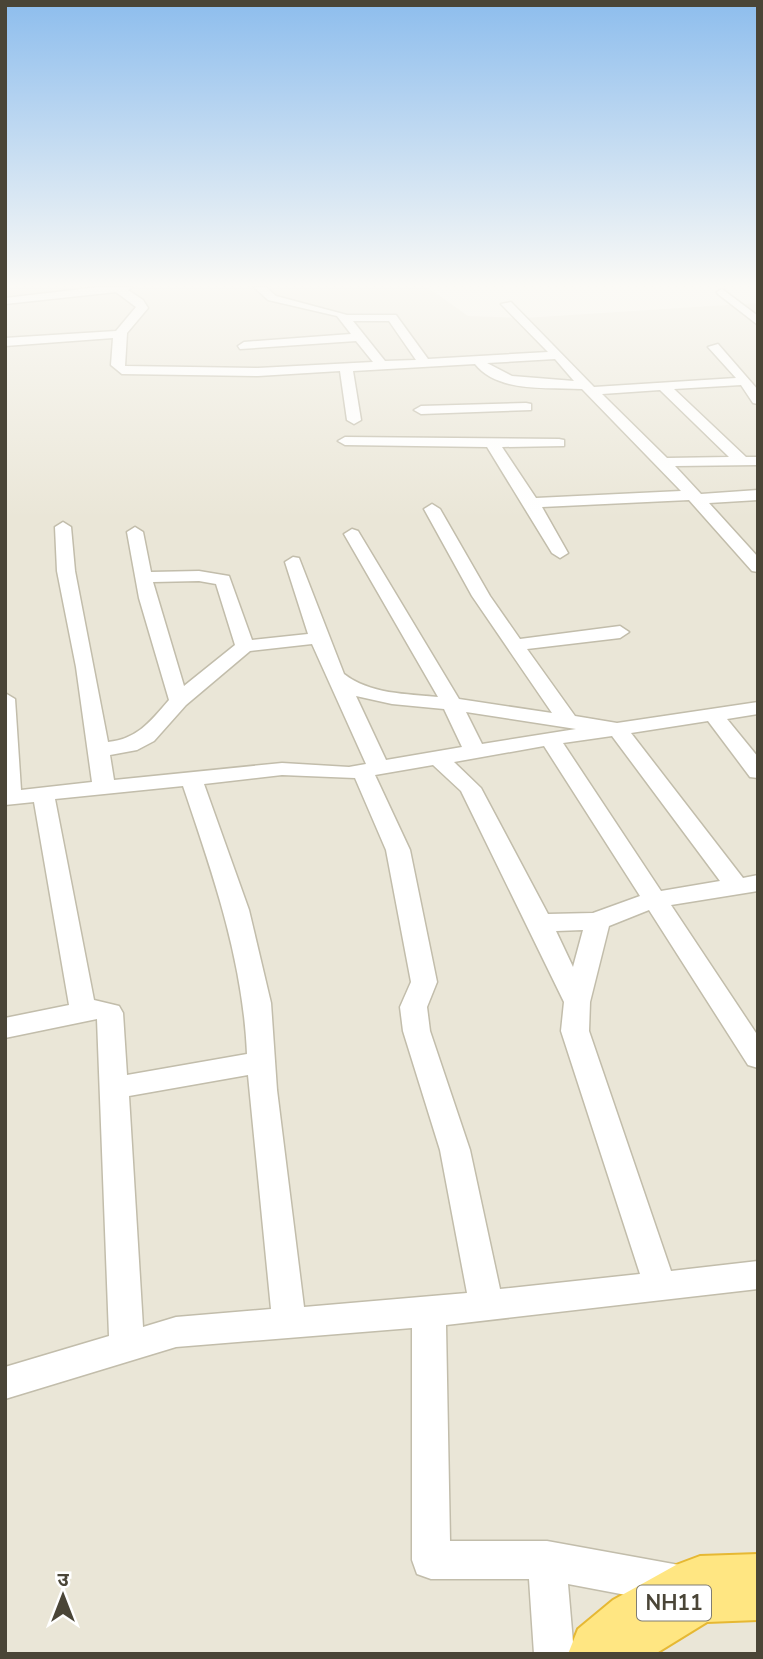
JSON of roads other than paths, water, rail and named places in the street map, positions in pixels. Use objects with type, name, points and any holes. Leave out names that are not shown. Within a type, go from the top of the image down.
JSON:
[{"type":"highway","name":"NH11","points":[[603,1654],[637,1624],[729,1588]]},
{"type":"street","points":[[117,364],[128,371],[227,373],[346,369],[379,367],[381,364]]},
{"type":"street","points":[[482,364],[488,372],[513,380],[586,388],[663,386],[758,375]]},
{"type":"street","points":[[566,364],[586,388],[666,463],[758,567]]},
{"type":"street","points":[[729,364],[758,400]]},
{"type":"street","points":[[346,369],[354,420]]},
{"type":"street","points":[[421,410],[528,412],[513,380]]},
{"type":"street","points":[[663,386],[740,459]]},
{"type":"street","points":[[345,441],[559,443]]},
{"type":"street","points":[[492,443],[559,553]]},
{"type":"street","points":[[666,463],[740,459],[758,461]]},
{"type":"street","points":[[531,503],[758,495]]},
{"type":"street","points":[[432,509],[481,596],[567,720]]},
{"type":"street","points":[[63,527],[66,571],[86,667],[104,787]]},
{"type":"street","points":[[135,532],[144,577],[179,701]]},
{"type":"street","points":[[352,534],[452,704],[475,752]]},
{"type":"street","points":[[293,562],[319,638],[338,678],[398,850],[411,905],[424,982],[415,996],[413,1015],[424,1064],[448,1125],[461,1176],[486,1306]]},
{"type":"street","points":[[144,577],[199,576],[223,580],[245,646]]},
{"type":"street","points":[[515,645],[621,632]]},
{"type":"street","points":[[97,750],[130,746],[147,737],[179,701],[245,646],[319,638]]},
{"type":"street","points":[[338,678],[360,690],[403,699],[617,729],[747,885],[655,901],[613,913],[598,921],[562,924],[540,921]]},
{"type":"street","points":[[5,699],[8,797],[282,769],[371,769],[758,708]]},
{"type":"street","points":[[713,714],[758,772]]},
{"type":"street","points":[[550,739],[758,1058]]},
{"type":"street","points":[[438,758],[470,788],[540,921],[577,1002]]},
{"type":"street","points":[[192,779],[237,910],[258,1003],[289,1323]]},
{"type":"street","points":[[43,793],[83,1011]]},
{"type":"street","points":[[598,921],[577,1002],[575,1031],[660,1286]]},
{"type":"street","points":[[5,1028],[83,1011],[103,1009],[110,1013],[127,1347]]},
{"type":"street","points":[[115,1088],[262,1062]]},
{"type":"street","points":[[5,1382],[176,1332],[429,1312],[758,1275]]},
{"type":"street","points":[[429,1312],[431,1560],[547,1560],[729,1588]]},
{"type":"street","points":[[547,1560],[554,1654]]}]
